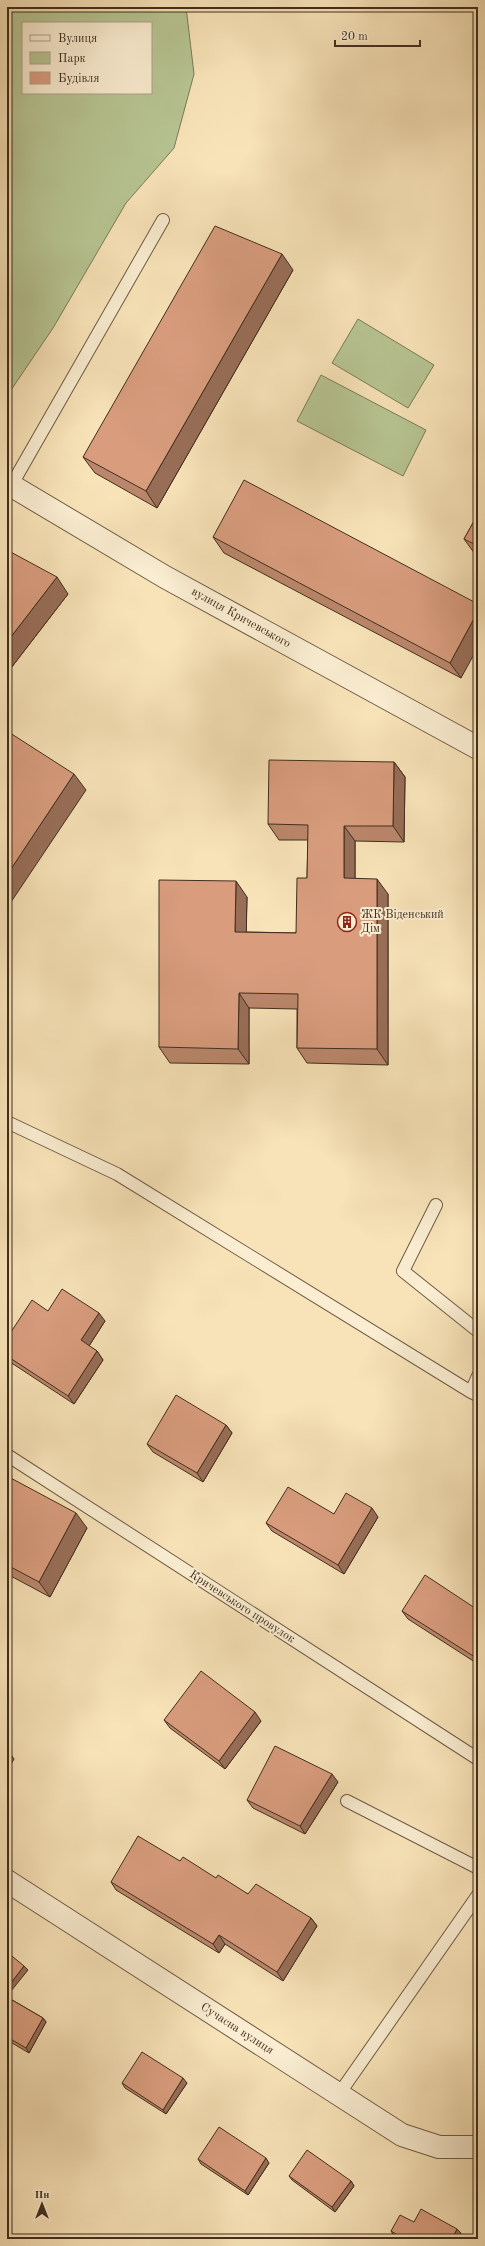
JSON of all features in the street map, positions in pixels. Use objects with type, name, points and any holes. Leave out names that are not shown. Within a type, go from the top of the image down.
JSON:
[{"type":"street","name":"вулиця Кричевського","points":[[9,484],[165,577],[478,748]]},
{"type":"street","name":"Сучасна вулиця","points":[[7,1881],[402,2135],[439,2146],[478,2146]]},
{"type":"lane","points":[[9,484],[163,220]]},
{"type":"lane","points":[[7,1122],[117,1174],[475,1394],[478,1376]]},
{"type":"lane","points":[[436,1205],[403,1271],[478,1331]]},
{"type":"lane","name":"Кричевського провулок","points":[[7,1455],[478,1759]]},
{"type":"lane","points":[[347,1801],[478,1868]]},
{"type":"lane","points":[[339,2094],[478,1895]]},
{"type":"green space","points":[[7,7],[186,7],[194,74],[174,148],[126,203],[53,328],[7,396]]},
{"type":"green space","points":[[358,319],[434,365],[408,408],[332,363]]},
{"type":"green space","points":[[321,375],[426,430],[403,476],[297,421]]},
{"type":"building","points":[[215,226],[282,254],[146,491],[83,457]]},
{"type":"building","points":[[244,480],[478,604],[478,611],[450,663],[213,537]]},
{"type":"building","points":[[478,514],[478,546],[464,539]]},
{"type":"building","points":[[7,550],[57,577],[7,642]]},
{"type":"building","points":[[7,731],[74,774],[7,875]]},
{"type":"building","name":"ЖК Віденський Дім","points":[[269,760],[394,762],[393,826],[344,826],[344,878],[377,879],[377,1049],[297,1048],[298,994],[239,993],[238,1049],[159,1047],[159,880],[236,881],[235,932],[296,933],[297,878],[307,878],[308,825],[268,824]]},
{"type":"building","points":[[62,1289],[99,1313],[81,1340],[97,1351],[68,1396],[7,1356],[7,1338],[32,1300],[48,1311]]},
{"type":"building","points":[[176,1395],[226,1425],[197,1473],[147,1444]]},
{"type":"building","points":[[7,1476],[76,1513],[39,1582],[7,1565]]},
{"type":"building","points":[[288,1487],[334,1514],[346,1493],[372,1508],[338,1565],[266,1523]]},
{"type":"building","points":[[425,1575],[478,1610],[478,1659],[402,1611]]},
{"type":"building","points":[[201,1671],[255,1712],[219,1761],[164,1720]]},
{"type":"building","points":[[275,1746],[332,1774],[300,1826],[247,1800]]},
{"type":"building","points":[[138,1836],[180,1861],[183,1857],[216,1878],[218,1875],[248,1894],[256,1884],[311,1918],[277,1972],[219,1935],[213,1944],[111,1882]]},
{"type":"building","points":[[7,1952],[24,1966],[7,1988]]},
{"type":"building","points":[[7,1997],[43,2018],[26,2048],[7,2037]]},
{"type":"building","points":[[142,2052],[183,2078],[163,2110],[122,2083]]},
{"type":"building","points":[[219,2127],[266,2158],[245,2191],[198,2159]]},
{"type":"building","points":[[307,2150],[351,2181],[332,2207],[289,2176]]},
{"type":"building","points":[[421,2209],[457,2229],[452,2239],[404,2239],[391,2231],[400,2215],[414,2222]]},
{"type":"place","name":"ЖК Віденський Дім","points":[[347,922]]}]
